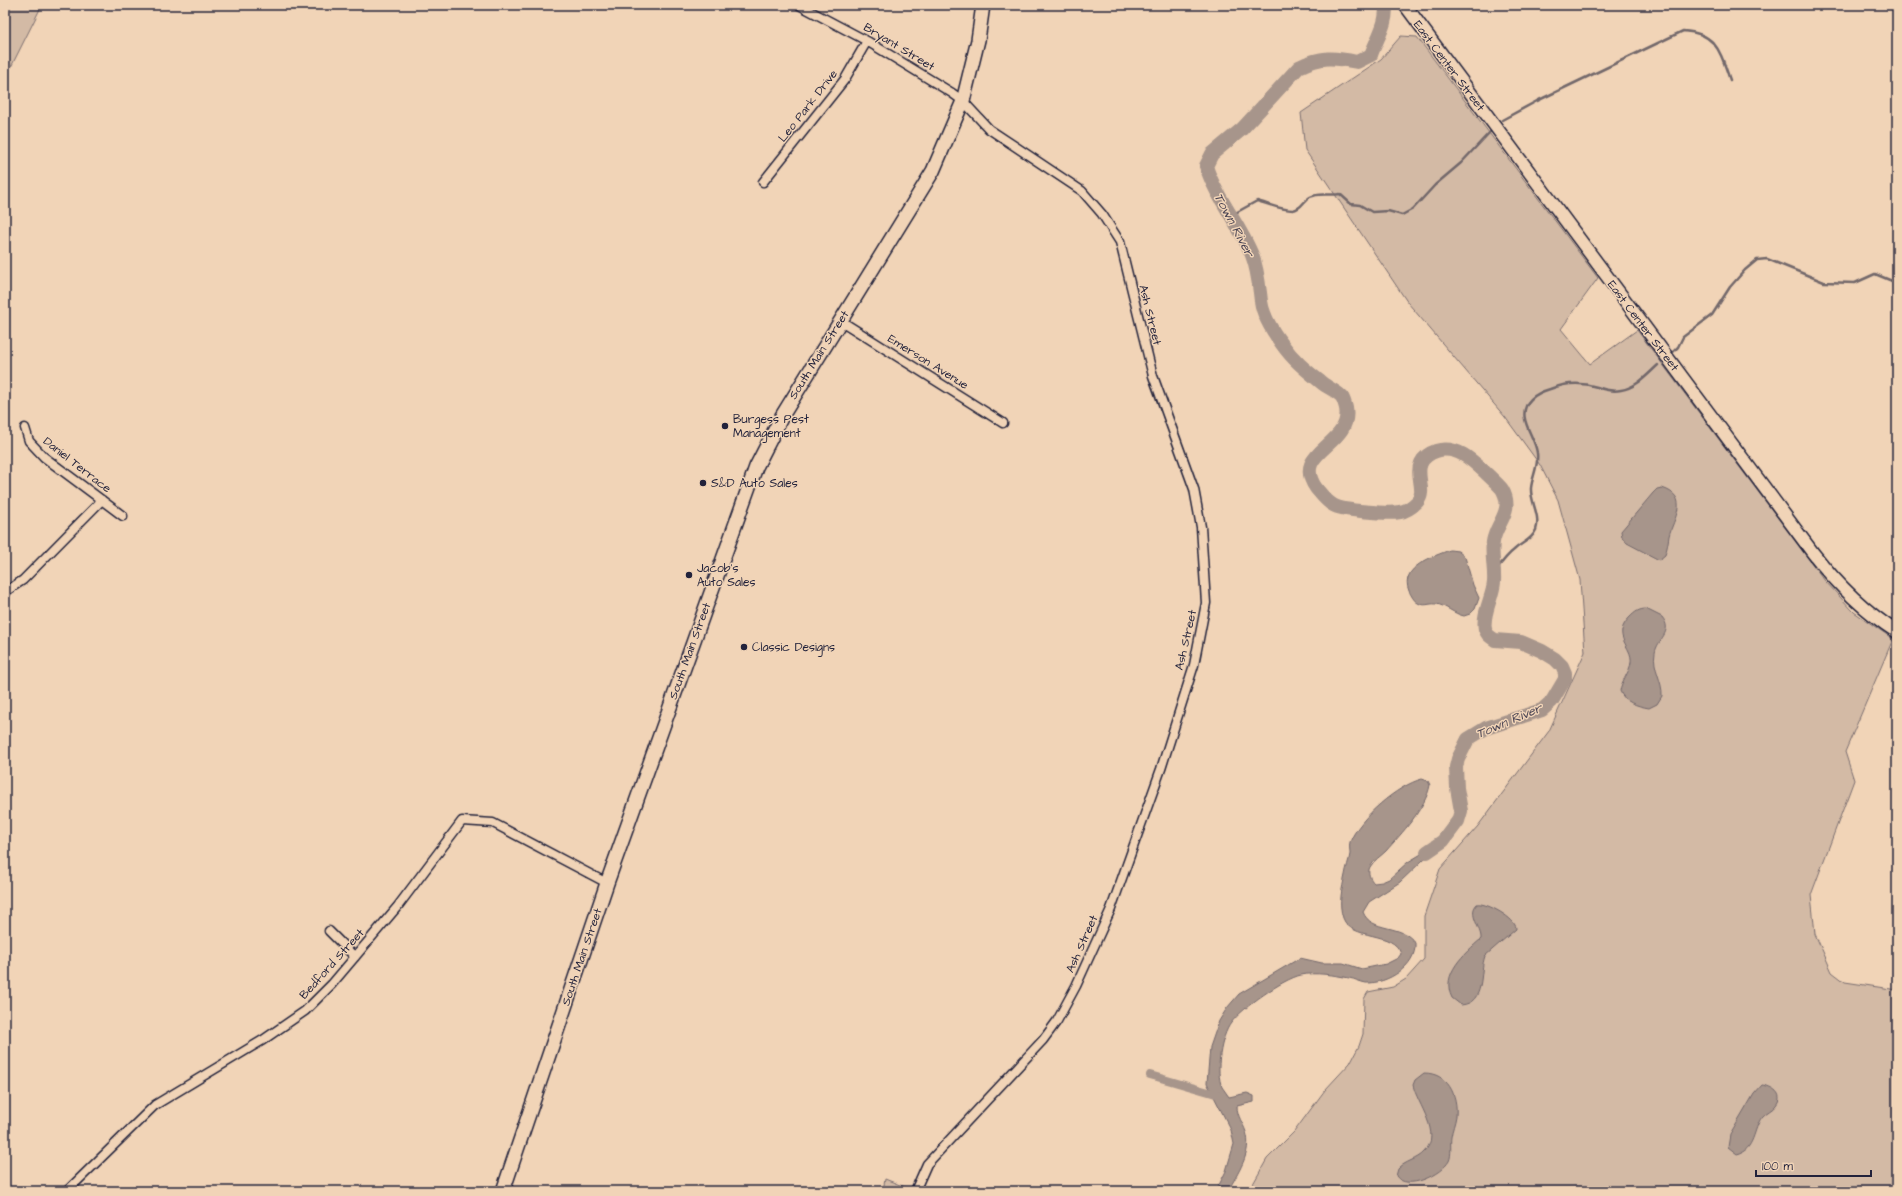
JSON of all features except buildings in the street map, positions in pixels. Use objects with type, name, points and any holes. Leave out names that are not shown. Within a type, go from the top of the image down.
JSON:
[{"type":"main road","name":"South Main Street","points":[[503,1191],[607,883],[756,467],[782,416],[932,171],[964,101],[978,40],[983,5]]},
{"type":"main road","name":"East Center Street","points":[[1405,5],[1813,553],[1849,594],[1876,618],[1897,632]]},
{"type":"street","name":"Bryant Street","points":[[799,5],[867,42],[964,101]]},
{"type":"street","name":"Leo Park Drive","points":[[763,182],[845,79],[867,42]]},
{"type":"street","name":"Ash Street","points":[[915,1191],[927,1164],[1043,1040],[1057,1021],[1076,986],[1111,909],[1161,769],[1194,665],[1206,603],[1201,527],[1194,489],[1153,376],[1120,242],[1102,214],[1082,191],[989,129],[964,101]]},
{"type":"street","name":"Emerson Avenue","points":[[840,321],[1003,423]]},
{"type":"street","name":"Daniel Terrace","points":[[25,428],[29,441],[38,452],[123,516]]},
{"type":"street","points":[[5,592],[23,580],[102,500]]},
{"type":"street","name":"Bedford Street","points":[[67,1191],[155,1105],[263,1040],[305,1011],[355,958],[398,906],[462,821],[493,823],[607,883]]},
{"type":"street","points":[[329,931],[355,958]]},
{"type":"shaded area","points":[[5,5],[42,5],[5,79]]},
{"type":"shaded area","points":[[1401,36],[1417,37],[1598,278],[1561,329],[1590,364],[1637,330],[1825,581],[1854,612],[1893,639],[1845,752],[1854,780],[1811,895],[1815,934],[1832,972],[1845,982],[1891,989],[1897,992],[1897,1191],[1249,1191],[1267,1159],[1294,1132],[1325,1090],[1350,1063],[1359,1046],[1363,1034],[1364,999],[1368,992],[1393,987],[1406,979],[1424,959],[1424,916],[1440,869],[1478,826],[1549,731],[1585,652],[1580,580],[1558,500],[1540,465],[1505,417],[1408,303],[1305,150],[1301,113],[1381,59]]},
{"type":"shaded area","points":[[1662,488],[1671,492],[1676,497],[1678,509],[1669,536],[1665,555],[1659,560],[1627,543],[1622,537],[1621,531],[1653,493],[1657,489]]},
{"type":"shaded area","points":[[1450,550],[1458,551],[1465,557],[1473,585],[1479,598],[1475,609],[1470,614],[1464,616],[1439,605],[1425,605],[1418,603],[1409,591],[1407,583],[1409,575],[1413,569],[1427,559]]},
{"type":"shaded area","points":[[1646,609],[1662,617],[1666,627],[1666,631],[1656,648],[1654,659],[1661,685],[1662,696],[1657,704],[1649,708],[1628,701],[1620,691],[1631,662],[1631,656],[1622,636],[1622,630],[1624,624],[1635,612]]},
{"type":"shaded area","points":[[1422,779],[1428,781],[1430,785],[1424,803],[1405,829],[1369,869],[1370,877],[1374,883],[1389,879],[1408,862],[1443,841],[1400,882],[1369,902],[1363,912],[1367,919],[1373,923],[1403,933],[1409,937],[1415,943],[1411,959],[1399,972],[1391,977],[1374,983],[1366,983],[1351,978],[1331,975],[1301,975],[1284,982],[1263,995],[1236,1017],[1227,1029],[1224,1036],[1219,1064],[1220,1080],[1222,1087],[1229,1097],[1247,1093],[1254,1096],[1254,1102],[1237,1106],[1238,1113],[1248,1140],[1246,1155],[1228,1191],[1216,1191],[1226,1171],[1234,1144],[1231,1130],[1207,1083],[1210,1047],[1219,1021],[1227,1008],[1239,994],[1300,958],[1322,963],[1343,963],[1362,969],[1386,964],[1398,958],[1401,954],[1397,947],[1390,941],[1354,930],[1348,925],[1343,918],[1341,896],[1350,854],[1350,842],[1355,833],[1370,813],[1391,795],[1412,782]]},
{"type":"shaded area","points":[[1477,904],[1494,908],[1512,921],[1516,929],[1485,956],[1478,993],[1469,1003],[1461,1005],[1452,998],[1449,989],[1449,981],[1452,972],[1462,957],[1481,939],[1481,935],[1474,917],[1474,908]]},
{"type":"shaded area","points":[[1424,1073],[1439,1077],[1450,1087],[1455,1100],[1456,1116],[1451,1137],[1449,1161],[1432,1176],[1416,1182],[1408,1182],[1401,1180],[1396,1176],[1398,1169],[1421,1155],[1429,1145],[1431,1137],[1427,1119],[1413,1085],[1415,1080]]},
{"type":"shaded area","points":[[1762,1085],[1770,1087],[1776,1091],[1779,1097],[1778,1101],[1775,1107],[1762,1117],[1747,1148],[1743,1152],[1737,1154],[1728,1147],[1730,1135],[1754,1094]]},
{"type":"shaded area","points":[[885,1179],[915,1191],[883,1191]]},
{"type":"waterway","name":"Town River","points":[[1385,5],[1386,11],[1384,24],[1371,55],[1357,62],[1328,58],[1307,63],[1299,67],[1242,129],[1212,154],[1206,166],[1210,178],[1241,232],[1252,255],[1257,272],[1262,307],[1272,329],[1286,350],[1306,370],[1340,395],[1344,402],[1346,408],[1346,421],[1341,431],[1316,456],[1311,465],[1310,475],[1316,488],[1328,502],[1338,507],[1366,512],[1400,512],[1411,507],[1420,498],[1421,488],[1419,473],[1421,463],[1427,456],[1444,449],[1458,452],[1471,460],[1502,489],[1506,504],[1504,516],[1493,542],[1492,552],[1494,582],[1484,623],[1486,631],[1488,635],[1495,640],[1521,642],[1542,651],[1555,659],[1562,666],[1565,673],[1565,679],[1552,701],[1542,710],[1486,728],[1468,739],[1458,759],[1456,767],[1457,788],[1461,811],[1458,821],[1443,841],[1427,852]]},
{"type":"waterway","points":[[1502,120],[1537,101],[1683,31],[1703,36],[1716,46],[1730,80]]},
{"type":"waterway","points":[[1230,216],[1257,201],[1280,208],[1293,210],[1300,207],[1310,197],[1321,194],[1340,194],[1351,204],[1360,205],[1372,212],[1388,211],[1402,215],[1413,209],[1435,185],[1461,163],[1490,132]]},
{"type":"waterway","points":[[1673,352],[1678,347],[1683,337],[1712,315],[1730,287],[1745,270],[1757,260],[1767,259],[1824,282],[1855,283],[1875,274],[1897,283]]},
{"type":"waterway","points":[[1494,573],[1508,555],[1532,537],[1536,530],[1537,519],[1531,488],[1537,462],[1537,453],[1525,419],[1524,412],[1526,405],[1531,399],[1542,392],[1567,384],[1585,384],[1612,391],[1626,389],[1632,387],[1658,365]]},
{"type":"waterway","points":[[1150,1075],[1219,1095]]},
{"type":"place","name":"Burgess Pest Management","points":[[725,426]]},
{"type":"place","name":"S&D Auto Sales","points":[[703,483]]},
{"type":"place","name":"Jacob's Auto Sales","points":[[689,575]]},
{"type":"place","name":"Classic Designs","points":[[744,647]]}]
